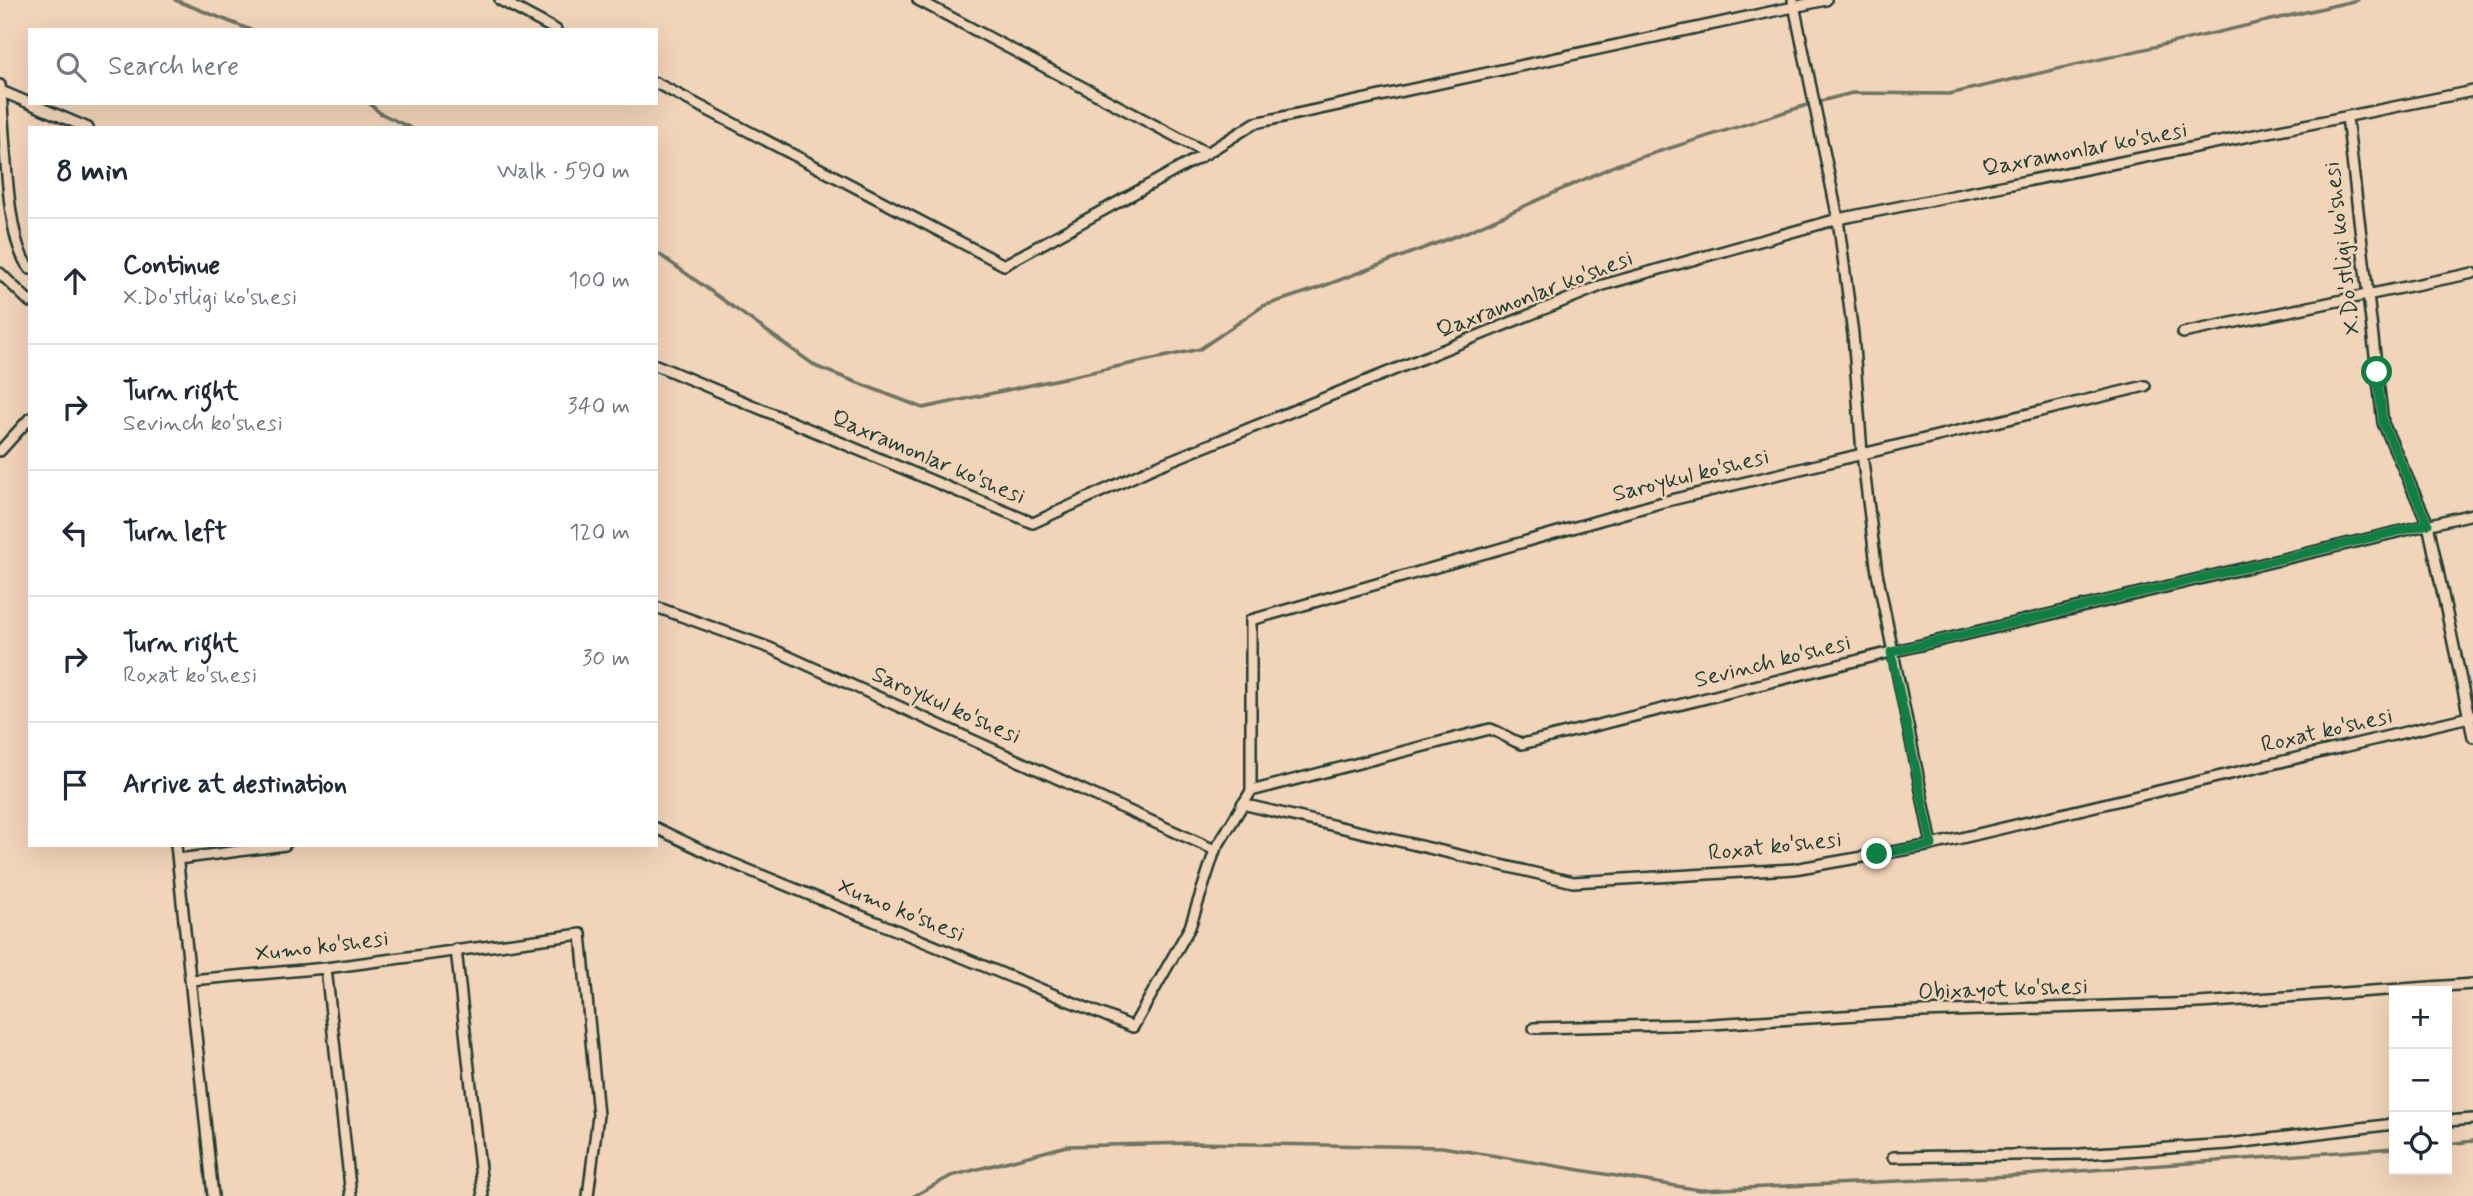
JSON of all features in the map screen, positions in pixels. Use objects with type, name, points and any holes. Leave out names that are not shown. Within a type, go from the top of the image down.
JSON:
[{"type":"street","points":[[500,0],[552,28]]},
{"type":"street","points":[[918,0],[1208,153]]},
{"type":"street","points":[[658,84],[1004,265],[1208,153],[1255,123],[1794,3],[1826,0]]},
{"type":"street","points":[[1794,3],[1838,219],[1853,334],[1862,453],[1877,573],[1932,845]]},
{"type":"street","points":[[0,85],[4,188],[14,232],[23,261],[28,267]]},
{"type":"street","points":[[1,91],[28,102]]},
{"type":"street","name":"Qaxramonlar ko'shesi","points":[[658,366],[1033,523],[1157,466],[1603,285],[1838,219],[2473,92]]},
{"type":"street","points":[[34,105],[83,126]]},
{"type":"street","name":"X.Do'stligi ko'shesi","points":[[2347,117],[2383,423],[2428,524],[2472,716],[2473,737]]},
{"type":"street","points":[[0,273],[28,300]]},
{"type":"street","points":[[2183,333],[2473,273]]},
{"type":"street","name":"Saroykul ko'shesi","points":[[1251,791],[1251,620],[1663,502],[2146,386]]},
{"type":"street","points":[[0,451],[28,420]]},
{"type":"street","name":"Sevinch ko'shesi","points":[[1251,791],[1490,729],[1522,744],[1891,652],[2473,513]]},
{"type":"street","name":"Saroykul ko'shesi","points":[[658,608],[770,648],[1215,850]]},
{"type":"street","name":"Roxat ko'shesi","points":[[1242,804],[1573,882],[1794,869],[1932,845],[2472,716]]},
{"type":"street","points":[[1215,850],[1251,791]]},
{"type":"street","name":"Xumo ko'shesi","points":[[658,829],[712,855],[1133,1027],[1190,927],[1215,850]]},
{"type":"street","points":[[176,847],[213,1196]]},
{"type":"street","points":[[177,859],[270,847]]},
{"type":"street","name":"Xumo ko'shesi","points":[[191,980],[326,968],[581,934],[598,1115],[588,1196]]},
{"type":"street","points":[[456,949],[483,1196]]},
{"type":"street","points":[[326,968],[351,1196]]},
{"type":"street","name":"Obixayot ko'shesi","points":[[1534,1028],[1712,1024],[1890,1013],[2199,1003],[2473,984]]},
{"type":"street","points":[[2452,1121],[2473,1119]]},
{"type":"street","points":[[1893,1157],[2081,1154],[2228,1144],[2389,1126]]},
{"type":"waterway","points":[[175,0],[246,28]]},
{"type":"waterway","points":[[1821,101],[1852,93],[1949,94],[2358,0]]},
{"type":"waterway","points":[[371,105],[380,113],[407,126]]},
{"type":"waterway","points":[[658,253],[817,367],[923,408],[1200,349],[1263,306],[1469,231],[1616,165],[1807,105]]},
{"type":"waterway","points":[[2452,1143],[2473,1141]]},
{"type":"waterway","points":[[914,1196],[951,1176],[1067,1146],[1192,1143],[1442,1147],[1700,1190],[2011,1176],[2389,1148]]},
{"type":"route","points":[[1877,854],[1932,845],[1891,652],[2428,524],[2383,423],[2377,372]]}]
